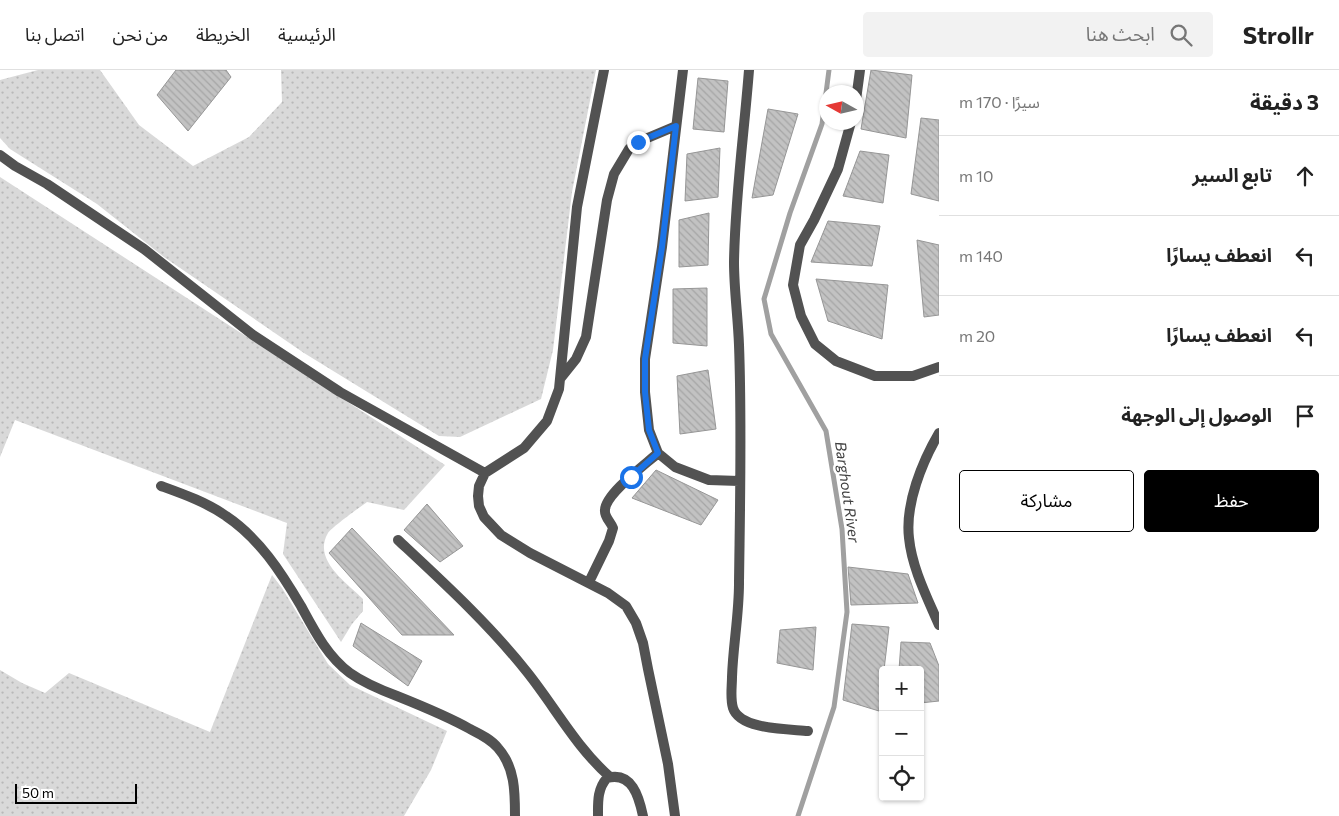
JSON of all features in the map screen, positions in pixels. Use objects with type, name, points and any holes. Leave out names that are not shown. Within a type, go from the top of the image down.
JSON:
[{"type":"street","points":[[604,70],[577,207],[559,389],[547,421],[524,448],[485,473],[479,486],[478,496],[479,506],[484,517],[501,536],[530,553],[589,582],[626,606],[636,623],[643,643],[668,764],[675,816]]},
{"type":"street","points":[[682,70],[662,247],[645,359],[645,392],[649,430],[658,453],[675,466],[709,480],[740,482]]},
{"type":"street","points":[[749,70],[734,262],[739,344],[740,482],[739,586],[733,653],[733,708],[737,715],[746,722],[760,726],[808,731]]},
{"type":"street","points":[[858,85],[860,70]]},
{"type":"street","points":[[560,379],[576,359],[586,337],[607,200],[620,160],[638,142],[676,126]]},
{"type":"street","points":[[849,130],[838,169],[800,245],[793,284],[801,316],[815,344],[836,361],[875,376],[913,376],[939,367]]},
{"type":"street","points":[[0,155],[47,184],[144,250],[253,335],[324,382],[485,473]]},
{"type":"street","points":[[939,433],[922,463],[909,516],[909,538],[921,581],[939,624]]},
{"type":"street","points":[[589,582],[609,542],[613,528],[604,510],[606,503],[616,491],[658,453]]},
{"type":"street","points":[[161,486],[193,498],[226,516],[252,536],[270,558],[285,581],[317,636],[333,657],[348,672],[382,690],[454,720],[488,738],[499,748],[512,774],[516,816]]},
{"type":"street","points":[[398,540],[446,584],[486,625],[528,672],[570,733],[610,777]]},
{"type":"street","points":[[598,816],[601,786],[606,778],[610,777],[620,778],[631,783],[637,795],[643,816]]},
{"type":"shaded area","points":[[38,70],[100,70],[139,125],[193,166],[249,137],[282,102],[281,70],[596,70],[572,192],[553,350],[541,399],[460,437],[439,436],[304,353],[164,257],[97,204],[10,149],[0,138],[0,80]]},
{"type":"shaded area","points":[[0,177],[445,465],[404,510],[367,502],[328,533],[324,543],[324,552],[328,562],[341,578],[363,599],[363,611],[341,642],[283,554],[287,523],[15,420],[0,457]]},
{"type":"shaded area","points":[[272,575],[282,588],[328,664],[350,685],[447,731],[431,770],[404,816],[0,816],[0,670],[22,683],[45,693],[69,673],[210,732]]},
{"type":"building","points":[[176,70],[226,70],[231,77],[188,131],[157,95]]},
{"type":"building","points":[[871,70],[912,75],[906,138],[864,130],[864,111]]},
{"type":"building","points":[[698,78],[728,81],[724,132],[693,129]]},
{"type":"building","points":[[768,109],[798,114],[773,195],[752,198]]},
{"type":"building","points":[[921,118],[939,120],[939,201],[911,194]]},
{"type":"building","points":[[720,148],[718,197],[685,201],[687,154]]},
{"type":"building","points":[[860,151],[889,155],[883,203],[843,196]]},
{"type":"building","points":[[709,213],[708,265],[679,267],[679,220]]},
{"type":"building","points":[[828,221],[880,226],[872,266],[811,262]]},
{"type":"building","points":[[917,240],[939,245],[939,315],[924,317]]},
{"type":"building","points":[[816,279],[888,285],[882,339],[828,321]]},
{"type":"building","points":[[707,288],[707,346],[673,343],[673,289]]},
{"type":"building","points":[[708,370],[716,429],[680,434],[677,376]]},
{"type":"building","points":[[656,470],[718,500],[701,525],[632,498]]},
{"type":"building","points":[[427,504],[463,546],[440,562],[404,530]]},
{"type":"building","points":[[352,528],[454,635],[402,635],[329,553]]},
{"type":"building","points":[[848,567],[908,574],[918,603],[851,605]]},
{"type":"building","points":[[361,623],[422,661],[408,686],[353,646]]},
{"type":"building","points":[[852,624],[889,627],[884,666],[879,666],[879,711],[843,700]]},
{"type":"building","points":[[816,627],[813,670],[777,663],[780,630]]},
{"type":"building","points":[[901,642],[930,643],[939,666],[939,701],[924,703],[924,666],[899,666]]},
{"type":"waterway","name":"Barghout River","points":[[798,816],[834,707],[847,612],[842,529],[826,431],[771,334],[764,299],[790,213],[822,124],[829,70]]},
{"type":"route","points":[[631,477],[658,453],[649,430],[645,392],[645,359],[662,247],[676,126],[638,142]]}]
